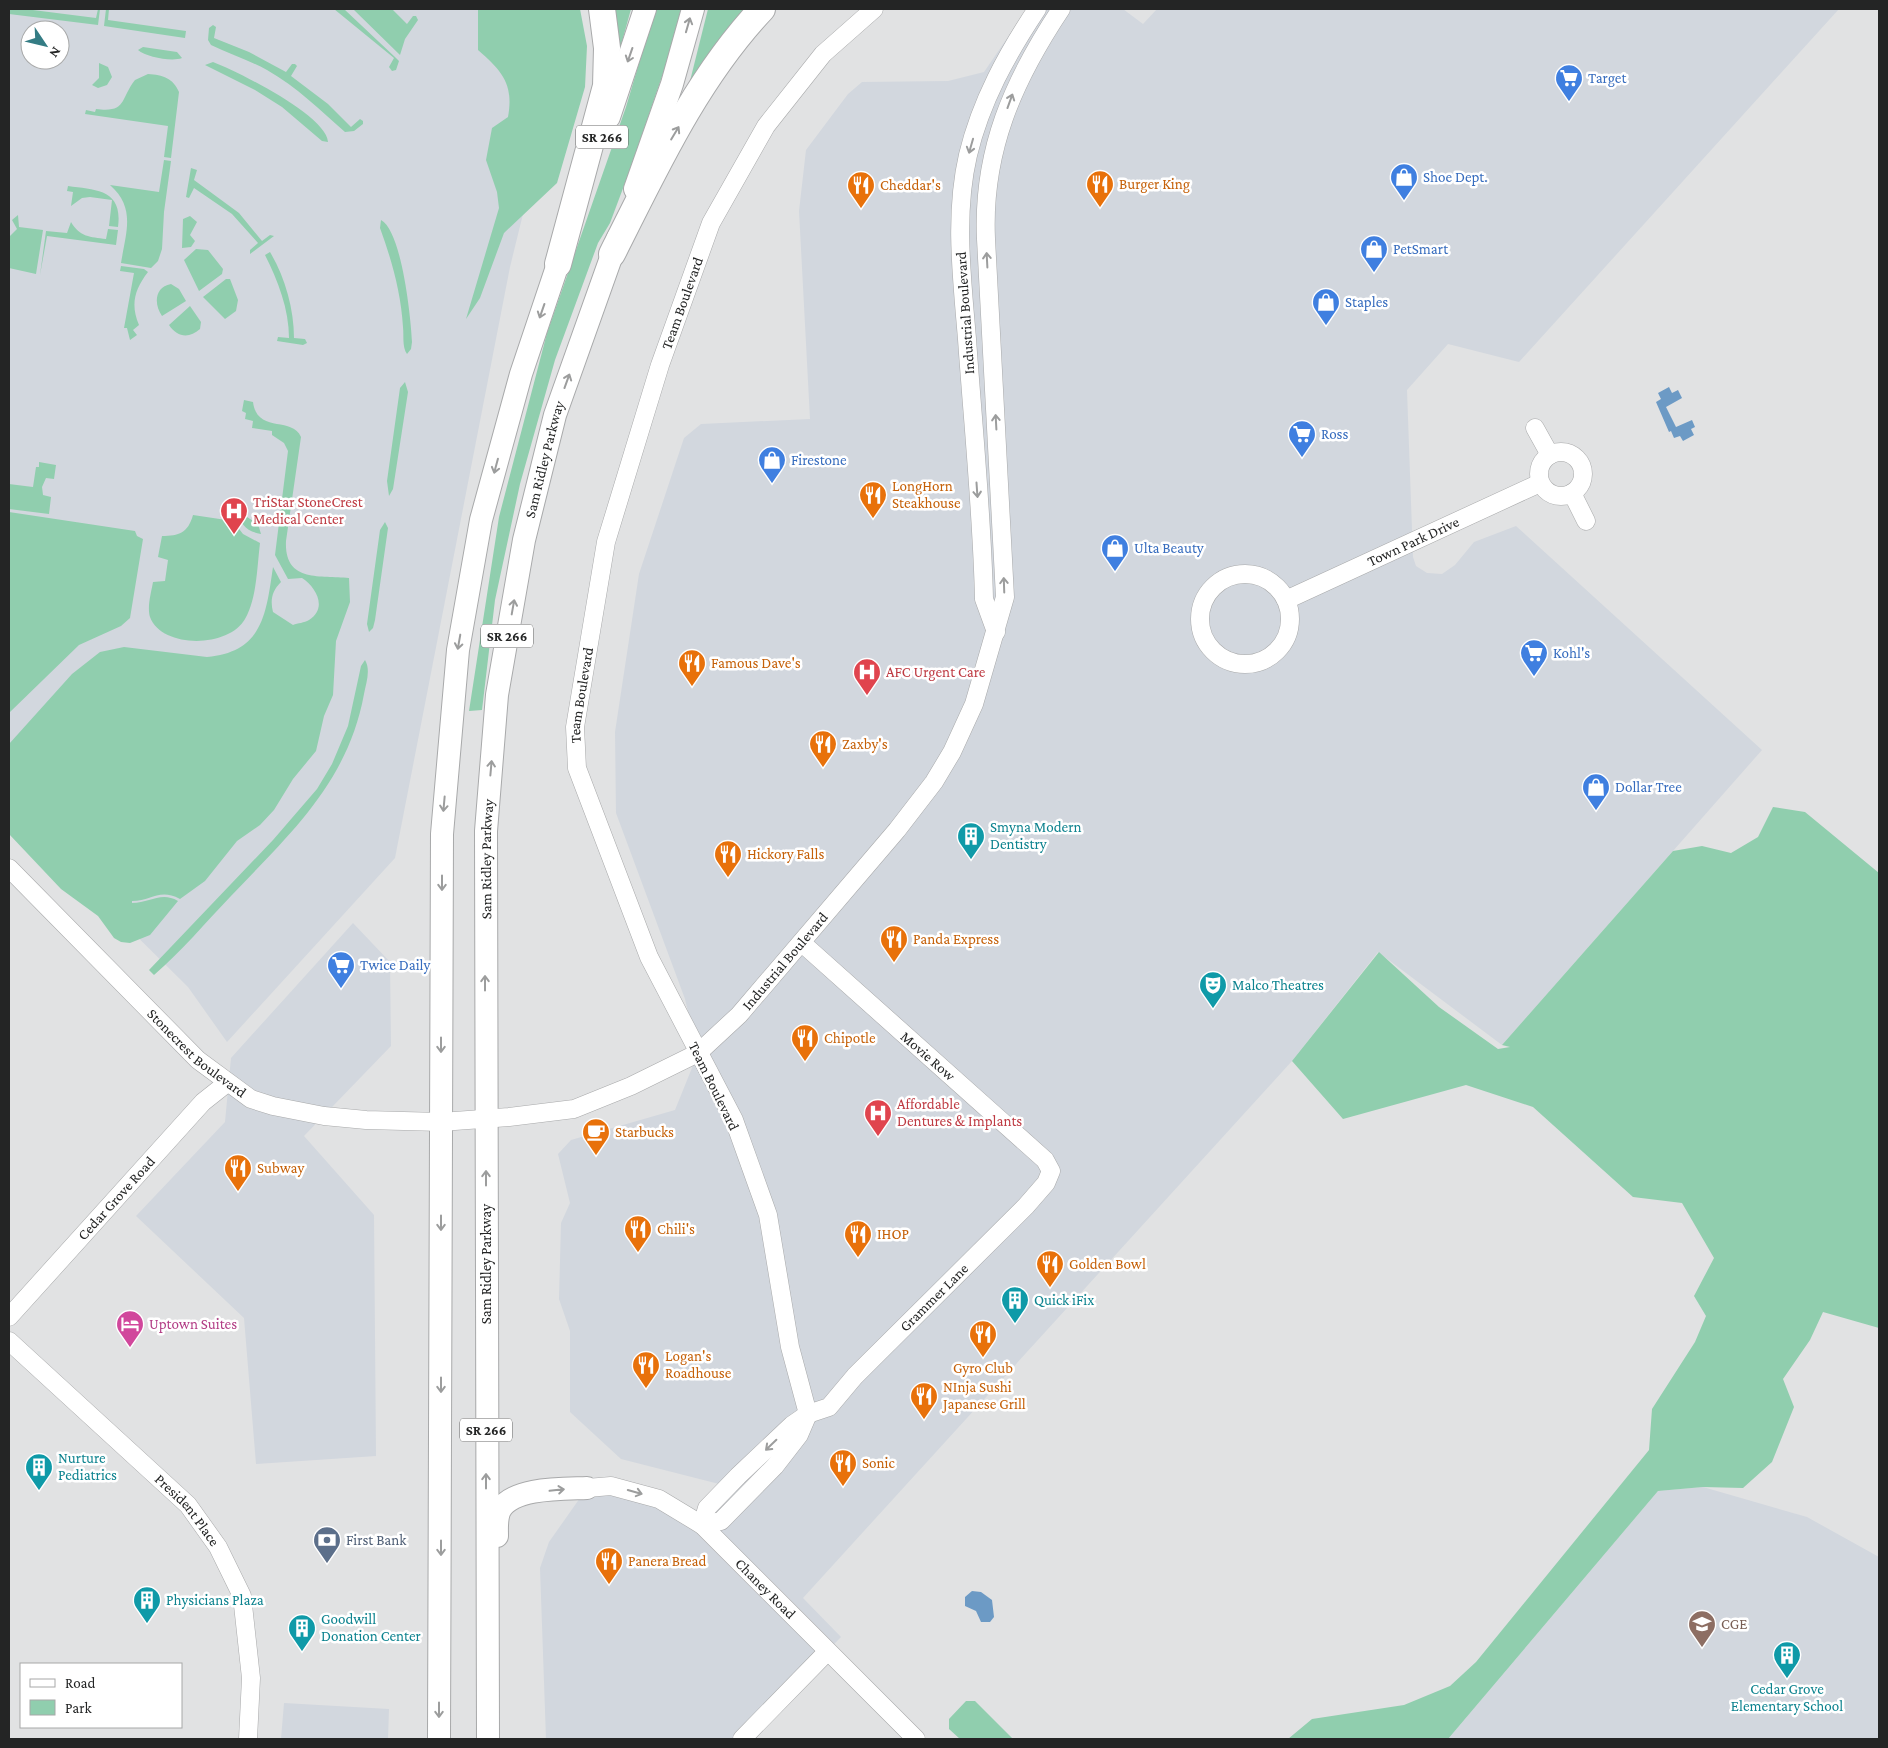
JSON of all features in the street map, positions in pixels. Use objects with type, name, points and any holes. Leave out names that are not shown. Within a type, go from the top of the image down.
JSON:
[{"type":"highway","points":[[558,264],[606,86],[607,48],[602,9]]},
{"type":"highway","points":[[612,254],[672,136],[727,51],[762,9]]},
{"type":"main road","name":"SR 266","points":[[439,1739],[442,834],[458,650],[481,520],[521,374],[645,9]]},
{"type":"main road","name":"Sam Ridley Parkway","points":[[488,1731],[485,1120],[486,831],[497,695],[524,540],[555,415],[672,84],[693,9]]},
{"type":"main road","points":[[488,1731],[496,1644],[497,1519],[500,1510],[508,1501],[518,1495],[587,1488]]},
{"type":"street","name":"Team Boulevard","points":[[808,1414],[790,1347],[768,1216],[734,1120],[649,957],[577,768],[575,727],[606,542],[660,365],[711,223],[766,126],[823,54],[874,9]]},
{"type":"street","name":"Industrial Boulevard","points":[[996,632],[984,599],[961,264],[962,196],[968,155],[992,84],[1016,40],[1037,9]]},
{"type":"street","name":"Industrial Boulevard","points":[[441,1122],[485,1120],[574,1109],[631,1086],[698,1052],[739,1015],[802,943],[897,830],[934,782],[952,752],[974,704],[1005,597],[986,239],[986,191],[996,138],[1014,89],[1038,43],[1061,9]]},
{"type":"street","points":[[1535,428],[1550,455]]},
{"type":"street","points":[[1562,452],[1569,453],[1580,463],[1583,477],[1581,484],[1572,494],[1556,496],[1549,493],[1540,483],[1540,467],[1550,455],[1562,452]]},
{"type":"street","name":"Town Park Drive","points":[[1286,600],[1540,483]]},
{"type":"street","points":[[1572,494],[1586,521]]},
{"type":"street","points":[[1247,574],[1259,576],[1270,582],[1286,600],[1290,620],[1286,638],[1280,648],[1260,662],[1243,665],[1226,661],[1208,646],[1201,634],[1199,621],[1203,602],[1212,587],[1223,579],[1247,574]]},
{"type":"street","name":"Stonecrest Boulevard","points":[[9,868],[198,1060],[251,1099],[273,1106],[324,1116],[441,1122]]},
{"type":"street","name":"Movie Row","points":[[802,943],[1045,1160],[1051,1171]]},
{"type":"street","name":"Cedar Grove Road","points":[[9,1317],[203,1102],[227,1083]]},
{"type":"street","name":"Grammer Lane","points":[[776,1466],[805,1438],[855,1376],[1026,1206],[1046,1183],[1051,1171]]},
{"type":"street","name":"President Place","points":[[9,1340],[188,1505],[218,1546],[242,1596],[251,1678],[248,1739]]},
{"type":"street","points":[[808,1414],[800,1435],[776,1466],[721,1521],[702,1525],[707,1508],[792,1425],[808,1414],[829,1407]]},
{"type":"street","points":[[738,1476],[753,1490]]},
{"type":"street","name":"Chaney Road","points":[[587,1488],[611,1486],[659,1499],[702,1525],[916,1739]]},
{"type":"street","points":[[742,1739],[827,1652]]},
{"type":"shaded area","name":"TriStar StoneCrest Medical Center","points":[[9,9],[553,9],[561,59],[510,267],[395,858],[227,1042],[188,987],[9,810]]},
{"type":"shaded area","points":[[1027,9],[1123,9],[1143,24],[1157,9],[1839,9],[1519,362],[1448,344],[1407,390],[1413,557],[1416,566],[1427,573],[1442,574],[1455,565],[1474,542],[1516,526],[1762,750],[1502,1045],[1378,952],[1292,1061],[803,1598],[841,1637],[742,1739],[546,1739],[540,1568],[549,1542],[587,1488],[611,1486],[702,1525],[727,1486],[621,1459],[570,1412],[570,1331],[559,1299],[561,1223],[570,1203],[558,1154],[571,1140],[675,1110],[698,1053],[685,999],[616,813],[615,732],[639,574],[684,438],[701,424],[810,419],[799,211],[806,150],[848,94],[862,82],[948,81],[984,72]]},
{"type":"shaded area","points":[[353,923],[390,962],[391,1046],[304,1136],[374,1215],[376,1456],[256,1464],[244,1318],[136,1216],[225,1122],[231,1058]]},
{"type":"shaded area","name":"CGE","points":[[1703,1487],[1807,1517],[1879,1557],[1879,1739],[1448,1739],[1658,1491]]},
{"type":"shaded area","points":[[284,1703],[389,1709],[388,1739],[281,1739]]},
{"type":"green space","points":[[9,9],[25,9],[96,18],[98,9],[100,9],[98,25],[70,22],[70,20],[9,14]]},
{"type":"green space","points":[[106,9],[109,9],[108,20],[186,31],[185,38],[104,26]]},
{"type":"green space","points":[[334,9],[344,9],[396,58],[399,61],[396,70],[392,71],[389,67],[394,58]]},
{"type":"green space","points":[[353,9],[392,9],[407,24],[413,16],[416,16],[418,20],[405,39],[400,55]]},
{"type":"green space","points":[[478,9],[580,9],[587,46],[585,87],[557,183],[504,233],[480,298],[466,319],[499,208],[497,192],[486,160],[492,128],[508,117],[509,106],[509,96],[504,79],[494,65],[478,50]]},
{"type":"green space","points":[[605,9],[631,9],[620,49]]},
{"type":"green space","points":[[655,9],[681,9],[668,59],[631,167],[610,223],[598,243],[555,360],[520,484],[495,600],[482,710],[469,711],[499,517],[547,333],[626,107]]},
{"type":"green space","points":[[708,9],[753,9],[688,89]]},
{"type":"green space","points":[[213,25],[216,27],[214,38],[249,52],[286,72],[292,64],[295,64],[297,66],[291,76],[328,104],[351,127],[360,119],[363,121],[363,124],[354,131],[345,132],[308,99],[278,77],[260,66],[211,45],[208,40],[209,28]]},
{"type":"green space","points":[[143,47],[177,52],[182,58],[166,59],[153,57],[138,50]]},
{"type":"green space","points":[[213,62],[260,84],[298,108],[324,131],[328,142],[322,141],[282,107],[255,90],[205,65]]},
{"type":"green space","points":[[99,63],[108,67],[112,77],[107,85],[98,88],[92,85],[99,78]]},
{"type":"green space","points":[[148,74],[158,75],[171,80],[179,92],[171,158],[164,157],[168,126],[85,114],[86,110],[95,112],[96,109],[106,110],[118,107],[135,80]]},
{"type":"green space","points":[[164,160],[171,161],[164,212],[162,249],[158,261],[151,268],[121,263],[127,231],[126,212],[118,194],[110,185],[159,192]]},
{"type":"green space","points":[[191,168],[197,170],[194,180],[239,213],[262,241],[270,235],[274,236],[250,254],[250,250],[258,243],[232,214],[194,188],[189,198],[186,197]]},
{"type":"green space","points":[[68,186],[97,191],[112,198],[118,214],[118,227],[109,226],[112,200],[90,197],[82,198],[71,206],[73,192],[67,191]]},
{"type":"green space","points":[[18,215],[19,227],[43,230],[36,274],[9,268],[9,237],[17,229],[12,220]]},
{"type":"green space","points":[[190,216],[197,222],[190,235],[195,241],[191,247],[182,248],[183,219]]},
{"type":"green space","points":[[381,220],[388,227],[395,240],[404,276],[412,342],[411,349],[407,354],[404,345],[398,289],[380,228]]},
{"type":"green space","points":[[71,222],[78,231],[95,238],[106,239],[108,229],[118,230],[116,245],[47,236],[40,275],[46,231],[67,233]]},
{"type":"green space","points":[[196,249],[208,250],[223,269],[222,274],[199,291],[184,260]]},
{"type":"green space","points":[[270,252],[288,294],[294,338],[305,339],[307,343],[303,345],[277,341],[278,337],[289,338],[289,327],[282,295],[265,255]]},
{"type":"green space","points":[[121,266],[144,269],[148,272],[140,284],[135,297],[136,317],[139,325],[133,330],[137,335],[130,340],[127,328],[124,328],[134,273],[120,271]]},
{"type":"green space","points":[[226,279],[230,279],[238,300],[236,311],[225,319],[203,297]]},
{"type":"green space","points":[[171,284],[179,289],[186,301],[162,316],[159,312],[157,297],[161,289]]},
{"type":"green space","points":[[190,306],[201,322],[200,329],[192,334],[179,334],[169,325]]},
{"type":"green space","points":[[405,382],[408,392],[393,489],[389,496],[387,481],[400,388]]},
{"type":"green space","points":[[244,400],[253,402],[256,412],[261,418],[268,422],[290,427],[297,431],[301,437],[286,541],[287,555],[291,564],[297,570],[306,574],[349,578],[350,602],[336,641],[333,695],[324,716],[316,751],[293,779],[274,810],[260,825],[237,841],[205,881],[180,899],[161,895],[132,901],[132,903],[138,903],[166,897],[178,901],[150,935],[130,943],[121,942],[114,938],[98,916],[61,889],[9,834],[9,744],[72,674],[100,652],[124,647],[207,657],[226,654],[240,647],[251,639],[264,615],[273,567],[281,582],[272,596],[273,612],[293,625],[307,621],[315,615],[319,604],[312,587],[302,578],[288,579],[275,555],[288,451],[284,443],[272,435],[272,431],[252,428],[253,421],[245,419],[246,413],[242,411]]},
{"type":"green space","points":[[39,462],[56,465],[54,479],[46,478],[42,487],[43,495],[51,497],[49,514],[9,509],[9,484],[33,487],[36,467],[39,467]]},
{"type":"green space","points":[[240,504],[247,517],[258,524],[261,534],[246,528],[243,524],[239,510]]},
{"type":"green space","points":[[9,512],[135,531],[137,536],[143,539],[130,618],[121,626],[79,645],[9,713]]},
{"type":"green space","points":[[193,515],[233,521],[243,534],[260,543],[254,592],[245,619],[237,629],[211,640],[196,641],[168,635],[157,627],[150,617],[149,609],[153,582],[165,581],[168,560],[158,557],[162,536],[178,534],[185,530]]},
{"type":"green space","points":[[385,522],[388,528],[375,620],[373,628],[369,632],[367,624],[380,530]]},
{"type":"green space","points":[[365,660],[368,668],[368,677],[356,725],[345,754],[314,805],[274,851],[184,947],[154,975],[149,970],[273,840],[317,789],[332,764],[348,726],[361,666]]},
{"type":"green space","points":[[1773,807],[1805,812],[1879,873],[1879,1328],[1823,1312],[1810,1340],[1783,1379],[1794,1407],[1772,1462],[1743,1488],[1703,1487],[1658,1491],[1448,1739],[1288,1739],[1312,1719],[1404,1705],[1450,1686],[1476,1662],[1649,1450],[1652,1409],[1695,1342],[1706,1316],[1694,1296],[1714,1258],[1682,1203],[1633,1197],[1533,1107],[1466,1085],[1343,1119],[1292,1061],[1379,952],[1439,1007],[1498,1049],[1510,1047],[1502,1045],[1673,851],[1702,846],[1731,853],[1758,837]]},
{"type":"green space","points":[[966,1701],[975,1701],[1013,1739],[960,1739],[949,1729],[949,1719]]},
{"type":"water","points":[[1669,387],[1672,393],[1678,390],[1682,398],[1666,407],[1676,427],[1692,420],[1695,427],[1691,429],[1694,435],[1683,441],[1680,436],[1674,438],[1671,431],[1669,432],[1656,402],[1661,399],[1658,393]]},
{"type":"water","points":[[972,1591],[981,1592],[992,1600],[994,1617],[990,1622],[981,1622],[976,1611],[965,1606],[965,1597]]},
{"type":"place","name":"Target","points":[[1569,102]]},
{"type":"place","name":"Shoe Dept.","points":[[1404,201]]},
{"type":"place","name":"Burger King","points":[[1100,208]]},
{"type":"place","name":"Cheddar's","points":[[861,209]]},
{"type":"place","name":"PetSmart","points":[[1374,273]]},
{"type":"place","name":"Staples","points":[[1326,326]]},
{"type":"place","name":"Ross","points":[[1302,458]]},
{"type":"place","name":"Firestone","points":[[772,484]]},
{"type":"place","name":"LongHorn Steakhouse","points":[[873,519]]},
{"type":"place","name":"TriStar StoneCrest Medical Center","points":[[234,535]]},
{"type":"place","name":"Ulta Beauty","points":[[1115,572]]},
{"type":"place","name":"Kohl's","points":[[1534,677]]},
{"type":"place","name":"Famous Dave's","points":[[692,687]]},
{"type":"place","name":"AFC Urgent Care","points":[[867,696]]},
{"type":"place","name":"Zaxby's","points":[[823,768]]},
{"type":"place","name":"Dollar Tree","points":[[1596,811]]},
{"type":"place","name":"Smyna Modern Dentistry","points":[[971,860]]},
{"type":"place","name":"Hickory Falls","points":[[728,878]]},
{"type":"place","name":"Panda Express","points":[[894,963]]},
{"type":"place","name":"Twice Daily","points":[[341,989]]},
{"type":"place","name":"Malco Theatres","points":[[1213,1009]]},
{"type":"place","name":"Chipotle","points":[[805,1062]]},
{"type":"place","name":"Affordable Dentures & Implants","points":[[878,1137]]},
{"type":"place","name":"Starbucks","points":[[596,1156]]},
{"type":"place","name":"Subway","points":[[238,1192]]},
{"type":"place","name":"Chili's","points":[[638,1253]]},
{"type":"place","name":"IHOP","points":[[858,1258]]},
{"type":"place","name":"Golden Bowl","points":[[1050,1288]]},
{"type":"place","name":"Quick iFix","points":[[1015,1324]]},
{"type":"place","name":"Uptown Suites","points":[[130,1348]]},
{"type":"place","name":"Gyro Club","points":[[983,1358]]},
{"type":"place","name":"Logan's Roadhouse","points":[[646,1389]]},
{"type":"place","name":"NInja Sushi Japanese Grill","points":[[924,1420]]},
{"type":"place","name":"Sonic","points":[[843,1487]]},
{"type":"place","name":"Nurture Pediatrics","points":[[39,1491]]},
{"type":"place","name":"First Bank","points":[[327,1564]]},
{"type":"place","name":"Panera Bread","points":[[609,1585]]},
{"type":"place","name":"Physicians Plaza","points":[[147,1624]]},
{"type":"place","name":"CGE","points":[[1702,1648]]},
{"type":"place","name":"Goodwill Donation Center","points":[[302,1652]]},
{"type":"place","name":"Cedar Grove Elementary School","points":[[1787,1679]]}]
